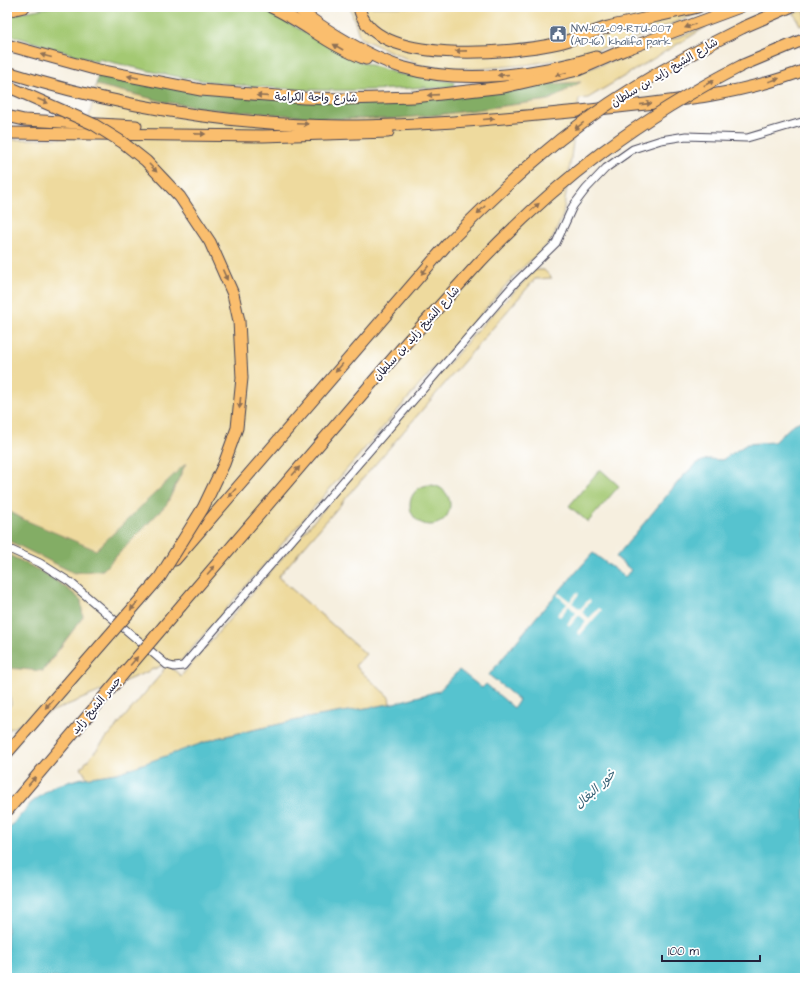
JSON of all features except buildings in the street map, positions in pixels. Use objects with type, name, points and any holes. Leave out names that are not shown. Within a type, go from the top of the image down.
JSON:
[{"type":"highway","points":[[7,11],[24,7]]},
{"type":"highway","points":[[271,7],[301,22],[350,53],[377,63],[432,73],[500,76],[541,70],[624,50],[740,7]]},
{"type":"highway","points":[[297,7],[330,32],[363,51],[401,67]]},
{"type":"highway","points":[[305,7],[330,32]]},
{"type":"highway","points":[[359,7],[363,20],[371,29],[381,36],[409,48],[445,52],[494,50],[559,43],[607,28],[698,7]]},
{"type":"highway","name":"شارع الشيخ زايد بن سلطان","points":[[160,577],[446,246],[493,198],[563,138],[638,85],[690,54],[744,27],[790,7]]},
{"type":"highway","name":"شارع الشيخ زايد بن سلطان","points":[[186,600],[407,342],[478,264],[530,211],[586,163],[646,120],[684,96],[743,65],[805,39]]},
{"type":"highway","name":"شارع واحة الكرامة","points":[[7,44],[98,70],[201,90],[317,99],[383,98],[450,94],[538,80],[578,70],[624,50]]},
{"type":"highway","name":"شارع الشيخ زايد بن سلطان","points":[[450,122],[692,99],[763,84],[805,70]]},
{"type":"highway","points":[[7,72],[98,97],[197,116],[246,121],[343,126],[450,122]]},
{"type":"highway","points":[[7,86],[93,124],[122,142],[146,161],[180,197],[210,242],[233,294],[239,321],[242,378],[237,428],[224,464],[203,508],[160,577],[7,753]]},
{"type":"highway","points":[[7,116],[24,120],[155,128],[178,134]]},
{"type":"highway","points":[[7,132],[263,136],[363,133],[424,129],[450,122]]},
{"type":"highway","name":"جسر الشيخ زايد","points":[[7,811],[186,600]]},
{"type":"street","points":[[7,548],[40,563],[70,582],[167,665],[174,667],[183,666],[515,283],[556,243],[573,206],[586,189],[606,168],[633,149],[661,140],[686,136],[747,138],[805,121]]},
{"type":"green space","points":[[50,7],[259,7],[355,60],[399,74],[454,82],[454,86],[427,89],[426,87],[368,90],[310,90],[222,83],[170,75],[98,59],[98,62],[7,34],[7,15]]},
{"type":"green space","points":[[99,69],[199,91],[365,103],[519,90],[547,84],[582,82],[549,100],[438,115],[390,119],[334,119],[210,109],[165,102],[96,85]]},
{"type":"green space","points":[[187,461],[167,504],[103,570],[74,573],[7,540],[7,510],[25,520]]},
{"type":"green space","points":[[600,469],[619,486],[588,522],[569,506]]},
{"type":"green space","points":[[434,485],[441,488],[447,494],[450,505],[449,513],[441,522],[434,525],[426,525],[419,522],[411,513],[410,501],[413,494],[422,486]]},
{"type":"green space","points":[[7,554],[46,574],[81,600],[83,617],[42,671],[7,668]]},
{"type":"sand","points":[[350,7],[714,7],[633,39],[569,58],[525,65],[477,69],[423,66],[360,38]]},
{"type":"sand","points":[[805,10],[805,23],[800,25],[794,13]]},
{"type":"sand","points":[[706,27],[588,98],[579,99],[563,215],[552,240],[513,277],[181,661],[167,664],[181,676],[481,326],[535,270],[544,270],[552,278],[535,279],[278,577],[366,654],[355,666],[389,697],[390,704],[307,718],[217,738],[126,771],[87,778],[81,768],[162,673],[166,664],[7,730],[7,710],[11,704],[7,668],[43,671],[83,617],[81,600],[46,574],[7,554],[7,540],[74,573],[103,570],[167,504],[186,463],[96,550],[25,520],[7,510],[7,140],[85,137],[96,85],[165,102],[209,109],[334,119],[390,119],[438,115],[549,100],[581,82],[547,84]]},
{"type":"water","name":"خور البغال","points":[[805,419],[805,978],[7,978],[7,831],[31,803],[54,786],[78,779],[117,773],[217,738],[307,718],[390,704],[439,691],[459,670],[482,688],[486,684],[514,708],[519,700],[489,675],[538,615],[593,553],[625,577],[631,570],[616,557],[683,476],[697,463],[708,459],[722,460],[747,444],[774,442],[794,424]]},
{"type":"pier","points":[[577,592],[579,594],[572,603],[580,609],[589,599],[591,601],[582,612],[589,618],[599,608],[602,610],[580,635],[577,632],[586,621],[579,615],[570,626],[567,624],[576,613],[569,606],[560,617],[557,615],[567,604],[557,595],[559,593],[570,601]]},
{"type":"place","name":"NW-102-09-RTU-007 (AD-16) khalifa park","points":[[558,34]]}]
